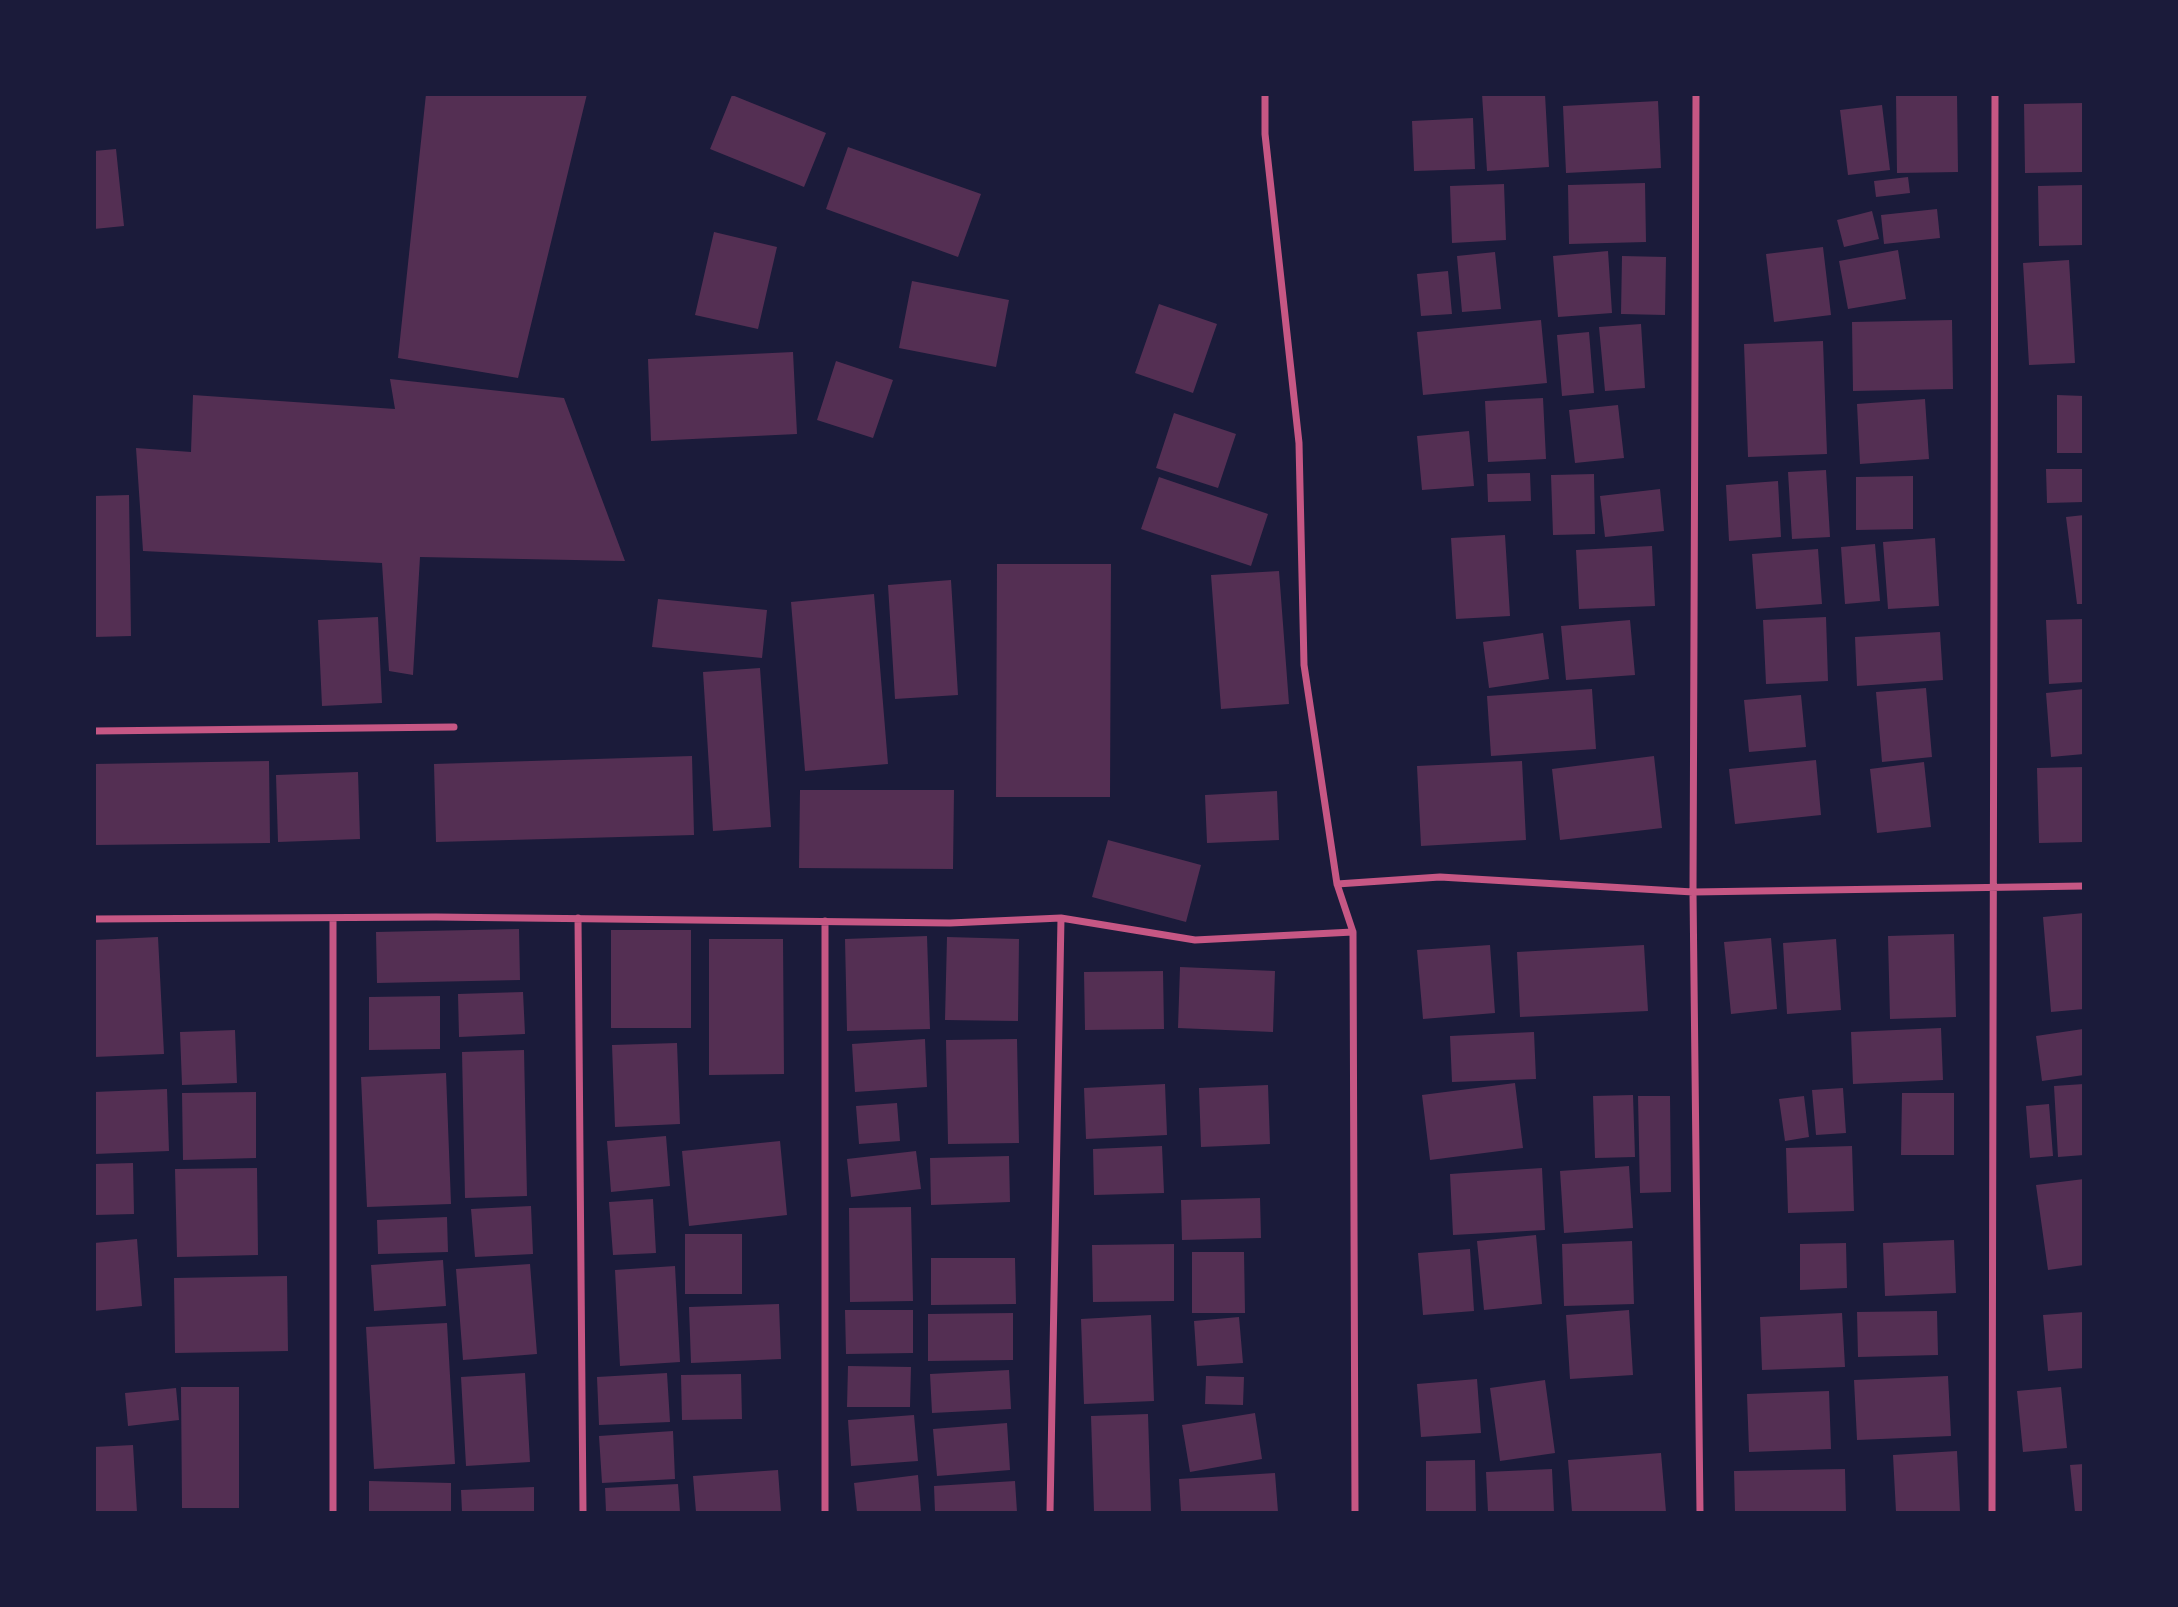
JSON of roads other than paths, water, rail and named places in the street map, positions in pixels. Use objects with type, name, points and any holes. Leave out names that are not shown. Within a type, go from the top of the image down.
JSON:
[{"type":"street","points":[[1265,94],[1265,134],[1299,443],[1304,665],[1337,884],[1353,932],[1355,1513]]},
{"type":"street","points":[[1696,94],[1693,892],[1700,1513]]},
{"type":"street","points":[[1992,1513],[1995,94]]},
{"type":"street","points":[[94,731],[454,727]]},
{"type":"street","points":[[1337,884],[1440,877],[1693,892],[2084,886]]},
{"type":"street","points":[[333,918],[333,1513]]},
{"type":"street","points":[[94,919],[578,918],[950,923],[1061,918],[1195,940],[1353,932]]},
{"type":"street","points":[[578,918],[583,1513]]},
{"type":"street","points":[[1049,1513],[1061,918]]},
{"type":"street","points":[[825,921],[825,1513]]}]
